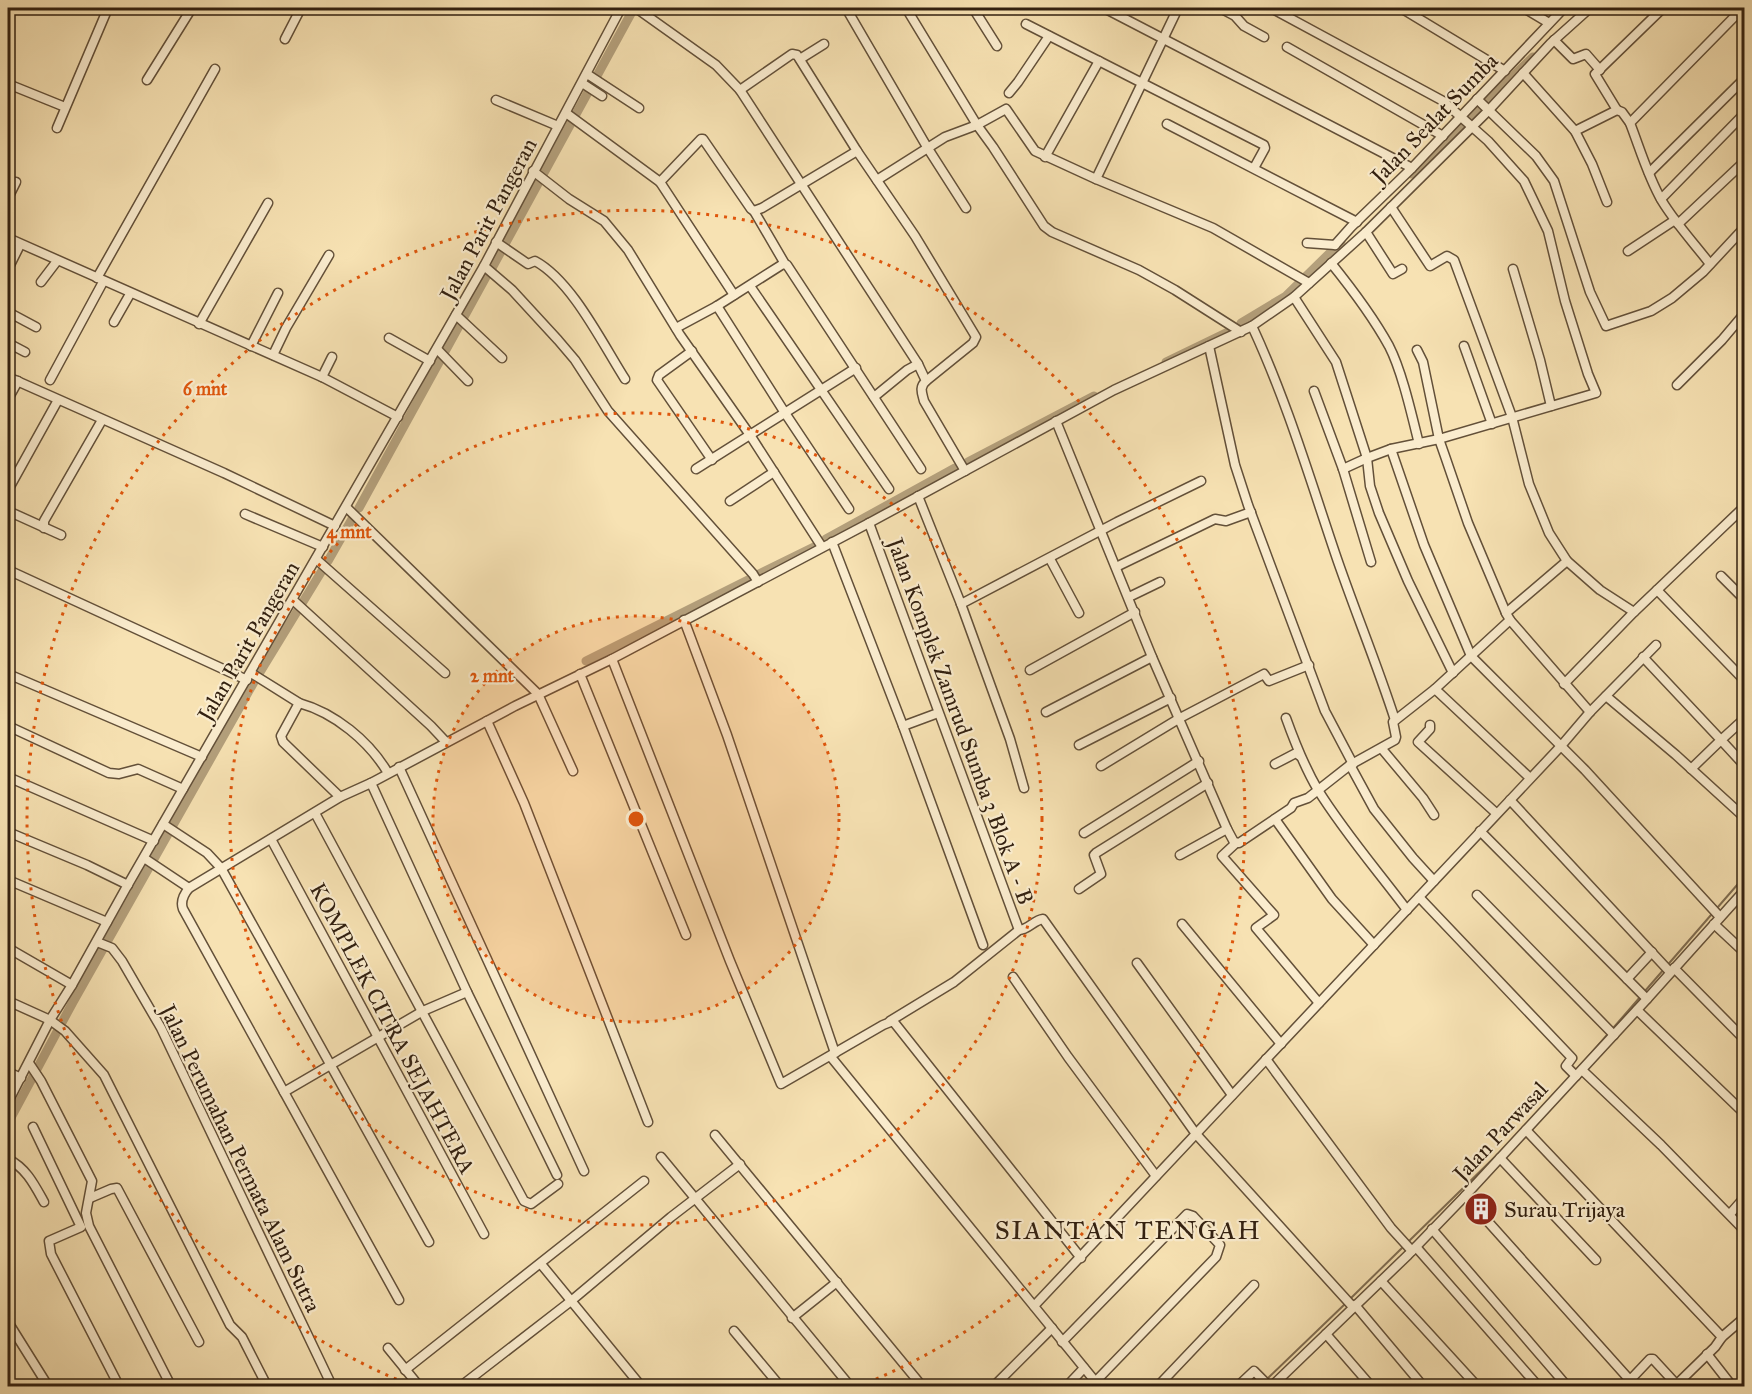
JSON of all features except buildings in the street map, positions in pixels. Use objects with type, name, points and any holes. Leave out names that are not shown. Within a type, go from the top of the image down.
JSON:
[{"type":"street","points":[[57,128],[108,8]]},
{"type":"street","points":[[147,80],[190,11],[185,8]]},
{"type":"street","points":[[285,39],[301,8]]},
{"type":"street","name":"Jalan Parit Pangeran","points":[[8,1102],[72,985],[99,943],[107,922],[128,885],[146,859],[183,789],[254,677],[316,559],[430,362],[439,351],[496,242],[539,176],[558,126],[591,89],[587,74],[621,8]]},
{"type":"street","points":[[846,8],[927,147],[966,208]]},
{"type":"street","points":[[906,8],[977,125],[1005,163],[1044,226],[1139,270],[1241,332]]},
{"type":"street","points":[[973,8],[998,46]]},
{"type":"street","points":[[1104,8],[1410,171],[1415,182]]},
{"type":"street","points":[[1096,179],[1178,8]]},
{"type":"street","points":[[1220,8],[1234,11],[1242,25],[1264,37]]},
{"type":"street","points":[[1271,8],[1443,101],[1488,141],[1524,181],[1546,225],[1581,354],[1596,393],[1440,439],[1391,449],[1343,469]]},
{"type":"street","points":[[1401,8],[1505,72]]},
{"type":"street","points":[[1524,8],[1549,23]]},
{"type":"street","name":"Jalan Sealat Sumba","points":[[189,888],[340,797],[371,783],[538,694],[612,659],[1114,390],[1252,326],[1294,297],[1331,263],[1357,222],[1443,136],[1466,122],[1483,105],[1505,72],[1564,8]]},
{"type":"street","points":[[1307,243],[1337,252],[1366,232],[1415,182],[1483,105],[1523,73],[1554,40],[1590,8]]},
{"type":"street","points":[[1663,8],[1595,74],[1617,110],[1622,112],[1630,123],[1661,199],[1676,222],[1710,264]]},
{"type":"street","points":[[1630,123],[1743,8]]},
{"type":"street","points":[[638,9],[716,65],[740,90],[918,364],[926,381]]},
{"type":"street","points":[[1026,24],[1264,145],[1265,148],[1254,168]]},
{"type":"street","points":[[1009,93],[1048,36]]},
{"type":"street","points":[[1554,40],[1573,59],[1586,54],[1600,70]]},
{"type":"street","points":[[800,59],[824,44]]},
{"type":"street","points":[[1287,47],[1443,136]]},
{"type":"street","points":[[740,90],[792,54],[797,55],[857,151],[915,236],[976,338],[926,381],[921,392],[965,471]]},
{"type":"street","points":[[1045,157],[1099,61]]},
{"type":"street","points":[[50,380],[100,280],[215,69]]},
{"type":"street","points":[[1523,73],[1575,130],[1607,202]]},
{"type":"street","points":[[587,74],[639,108]]},
{"type":"street","points":[[1649,173],[1744,79]]},
{"type":"street","points":[[8,84],[65,107]]},
{"type":"street","points":[[496,100],[558,126]]},
{"type":"street","points":[[1483,105],[1536,156],[1554,181],[1590,292],[1606,326],[1651,311],[1680,291],[1710,264],[1744,228]]},
{"type":"street","points":[[877,180],[927,147],[1006,110],[1031,147],[1045,157],[1213,228],[1309,283]]},
{"type":"street","points":[[1575,130],[1617,110]]},
{"type":"street","points":[[568,114],[660,182],[734,295]]},
{"type":"street","points":[[1661,199],[1744,114]]},
{"type":"street","points":[[1167,124],[1357,222]]},
{"type":"street","points":[[660,182],[692,147],[703,139],[751,210],[754,211],[785,264],[921,469]]},
{"type":"street","points":[[754,211],[857,151]]},
{"type":"street","points":[[1628,251],[1676,222],[1744,162]]},
{"type":"street","points":[[539,176],[604,221],[628,250],[676,328],[750,435],[822,547]]},
{"type":"street","points":[[8,198],[16,182]]},
{"type":"street","points":[[200,324],[268,203]]},
{"type":"street","points":[[1391,207],[1430,266],[1447,256],[1454,260],[1512,417],[1529,484],[1542,519],[1559,551],[1567,561],[1607,595],[1634,612]]},
{"type":"street","points":[[1366,232],[1393,274],[1402,269]]},
{"type":"street","points":[[8,238],[130,294],[322,377],[398,417]]},
{"type":"street","points":[[496,242],[528,264],[535,261],[546,267],[570,293],[625,379]]},
{"type":"street","points":[[8,269],[20,245]]},
{"type":"street","points":[[273,355],[286,328],[329,255]]},
{"type":"street","points":[[41,282],[57,261]]},
{"type":"street","points":[[1331,263],[1389,347],[1419,444]]},
{"type":"street","points":[[676,328],[785,264]]},
{"type":"street","points":[[484,266],[512,290],[558,340],[575,360],[608,411],[758,582]]},
{"type":"street","points":[[1513,269],[1551,406]]},
{"type":"street","points":[[750,286],[889,489]]},
{"type":"street","points":[[251,346],[278,293]]},
{"type":"street","points":[[114,322],[130,294]]},
{"type":"street","points":[[1294,297],[1336,362],[1367,458],[1370,486],[1379,513],[1408,581],[1453,673]]},
{"type":"street","points":[[717,306],[849,509]]},
{"type":"street","points":[[8,312],[36,327]]},
{"type":"street","points":[[1677,385],[1722,340],[1744,314]]},
{"type":"street","points":[[456,315],[502,358]]},
{"type":"street","points":[[1252,326],[1280,388],[1362,632],[1382,679],[1395,720]]},
{"type":"street","points":[[389,338],[430,362]]},
{"type":"street","points":[[8,343],[25,352]]},
{"type":"street","points":[[1209,346],[1235,465],[1332,727],[1374,809],[1434,881]]},
{"type":"street","points":[[1464,346],[1492,424]]},
{"type":"street","points":[[1417,350],[1425,370],[1440,439],[1468,523],[1508,616],[1590,712]]},
{"type":"street","points":[[439,351],[468,381]]},
{"type":"street","points":[[692,351],[659,375],[657,380],[712,460]]},
{"type":"street","points":[[322,377],[332,357]]},
{"type":"street","points":[[874,398],[918,364]]},
{"type":"street","points":[[696,470],[856,368]]},
{"type":"street","points":[[8,377],[224,473],[335,526]]},
{"type":"street","points":[[8,399],[18,381]]},
{"type":"street","points":[[1314,391],[1343,469],[1371,562]]},
{"type":"street","points":[[8,490],[58,400]]},
{"type":"street","points":[[44,528],[44,521],[102,420]]},
{"type":"street","points":[[1056,421],[1152,657],[1227,829],[1236,843]]},
{"type":"street","points":[[1391,449],[1424,545],[1471,656],[1609,795],[1706,903],[1744,952]]},
{"type":"street","points":[[730,501],[774,472]]},
{"type":"street","points":[[961,604],[1201,481]]},
{"type":"street","points":[[918,496],[961,604],[1010,739],[1024,788]]},
{"type":"street","points":[[346,507],[538,694],[573,771]]},
{"type":"street","points":[[1564,684],[1634,612],[1744,507]]},
{"type":"street","points":[[8,511],[62,535]]},
{"type":"street","points":[[1116,567],[1215,519],[1226,521],[1251,512]]},
{"type":"street","points":[[245,514],[323,547]]},
{"type":"street","name":"Jalan Komplek Zamrud Sumba 3 Blok A - B","points":[[869,523],[1019,930]]},
{"type":"street","points":[[832,542],[903,726],[983,945]]},
{"type":"street","points":[[316,559],[445,673]]},
{"type":"street","points":[[1050,559],[1079,613]]},
{"type":"street","points":[[1319,1003],[1256,928],[1274,915],[1222,856],[1236,843],[1291,808],[1294,803],[1302,802],[1351,765],[1382,749],[1397,738],[1392,725],[1395,720],[1453,673],[1508,616],[1567,561]]},
{"type":"street","points":[[8,570],[254,677],[299,703],[315,707],[346,728],[377,755],[387,773]]},
{"type":"street","points":[[1721,576],[1744,599]]},
{"type":"street","points":[[1128,597],[1160,582]]},
{"type":"street","points":[[1657,590],[1744,680]]},
{"type":"street","points":[[294,601],[446,742]]},
{"type":"street","points":[[1030,670],[1135,612]]},
{"type":"street","points":[[684,620],[731,746],[833,1055],[1062,1342],[1097,1384],[1216,1257],[1220,1245],[1193,1216],[1187,1214],[1062,1342]]},
{"type":"street","points":[[1034,1306],[1561,746],[1590,712],[1656,645]]},
{"type":"street","points":[[1046,712],[1152,657]]},
{"type":"street","points":[[1643,657],[1744,765]]},
{"type":"street","points":[[612,659],[730,961],[781,1084],[954,982],[1019,930],[1041,919],[1045,921],[1196,1134],[1423,1386]]},
{"type":"street","points":[[1101,766],[1180,718],[1264,674],[1269,681],[1309,665]]},
{"type":"street","points":[[8,674],[202,758]]},
{"type":"street","points":[[580,674],[686,934]]},
{"type":"street","points":[[1435,689],[1530,778]]},
{"type":"street","points":[[1606,696],[1744,818]]},
{"type":"street","points":[[1079,745],[1171,698]]},
{"type":"street","points":[[299,703],[281,736],[283,742],[340,797]]},
{"type":"street","points":[[903,726],[938,713]]},
{"type":"street","points":[[1286,718],[1300,756],[1318,790],[1359,848],[1407,909]]},
{"type":"street","points":[[1691,769],[1744,719]]},
{"type":"street","points":[[487,721],[524,803],[648,1122]]},
{"type":"street","points":[[1430,725],[1430,729],[1418,742],[1497,813]]},
{"type":"street","points":[[8,726],[109,773],[119,774],[138,769],[183,789]]},
{"type":"street","points":[[1382,749],[1423,798],[1434,815]]},
{"type":"street","points":[[1275,764],[1296,753],[1300,756]]},
{"type":"street","points":[[1084,833],[1198,761]]},
{"type":"street","points":[[399,767],[584,1171]]},
{"type":"street","points":[[8,777],[154,841]]},
{"type":"street","points":[[315,813],[524,1201],[531,1204],[557,1180],[371,783]]},
{"type":"street","points":[[1079,889],[1102,872],[1094,855],[1096,853],[1208,783]]},
{"type":"street","points":[[1510,800],[1652,952],[1744,1039]]},
{"type":"street","points":[[1275,819],[1332,899],[1374,945]]},
{"type":"street","points":[[163,824],[207,853],[221,868],[429,1242]]},
{"type":"street","points":[[1180,855],[1227,829]]},
{"type":"street","points":[[1480,831],[1642,994]]},
{"type":"street","points":[[8,832],[128,885]]},
{"type":"street","name":"KOMPLEK CITRA SEJAHTERA","points":[[271,839],[484,1234]]},
{"type":"street","points":[[146,859],[189,888],[183,894],[183,909],[399,1300]]},
{"type":"street","points":[[8,880],[107,922]]},
{"type":"street","name":"Jalan Parwasal","points":[[1268,1384],[1326,1334],[1381,1281],[1409,1246],[1432,1229],[1465,1196],[1579,1073],[1609,1031],[1637,1010],[1642,994],[1744,891]]},
{"type":"street","points":[[1477,895],[1609,1031]]},
{"type":"street","points":[[1419,897],[1572,1058],[1566,1066],[1579,1073],[1620,1105],[1744,1230]]},
{"type":"street","points":[[1182,924],[1281,1044]]},
{"type":"street","name":"Jalan Perumahan Permata Alam Sutra","points":[[99,943],[112,948],[122,961],[161,1029],[332,1386]]},
{"type":"street","points":[[8,948],[72,985]]},
{"type":"street","points":[[1627,979],[1652,952]]},
{"type":"street","points":[[1137,963],[1232,1095]]},
{"type":"street","points":[[1013,976],[1068,1057],[1156,1176]]},
{"type":"street","points":[[284,1092],[423,1011],[467,992]]},
{"type":"street","points":[[8,1001],[52,1022],[65,1031],[104,1075],[230,1325],[242,1337],[267,1386]]},
{"type":"street","points":[[1637,1010],[1744,1113]]},
{"type":"street","points":[[890,1021],[895,1024],[1081,1258]]},
{"type":"street","points":[[1266,1059],[1409,1246],[1538,1386]]},
{"type":"street","points":[[30,1064],[92,1181],[87,1213],[89,1226],[171,1386]]},
{"type":"street","points":[[8,1072],[21,1078]]},
{"type":"street","points":[[33,1127],[81,1227],[49,1241],[51,1254],[119,1386]]},
{"type":"street","points":[[1526,1130],[1722,1336]]},
{"type":"street","points":[[715,1135],[922,1386]]},
{"type":"street","points":[[661,1157],[850,1386]]},
{"type":"street","points":[[1500,1158],[1596,1260]]},
{"type":"street","points":[[8,1159],[21,1167],[33,1181],[44,1202]]},
{"type":"street","points":[[461,1386],[571,1301],[740,1164]]},
{"type":"street","points":[[405,1370],[644,1181]]},
{"type":"street","points":[[90,1198],[117,1188],[199,1342]]},
{"type":"street","points":[[1465,1196],[1628,1378],[1632,1378],[1650,1359],[1653,1359],[1676,1386],[1722,1336],[1744,1318]]},
{"type":"street","points":[[1730,1214],[1744,1198]]},
{"type":"street","points":[[1432,1229],[1567,1386]]},
{"type":"street","points":[[541,1264],[641,1386]]},
{"type":"street","points":[[1381,1281],[1477,1386]]},
{"type":"street","points":[[792,1318],[837,1282]]},
{"type":"street","points":[[1158,1386],[1254,1285]]},
{"type":"street","points":[[8,1322],[48,1386]]},
{"type":"street","points":[[994,1386],[1052,1328]]},
{"type":"street","points":[[734,1331],[780,1386]]},
{"type":"street","points":[[1326,1334],[1371,1386]]},
{"type":"street","points":[[388,1348],[419,1386]]},
{"type":"street","points":[[1707,1354],[1732,1386]]},
{"type":"street","points":[[1067,1386],[1084,1368]]},
{"type":"street","points":[[1238,1386],[1254,1371],[1268,1384]]},
{"type":"waterway","points":[[492,268],[634,8]]},
{"type":"waterway","points":[[1411,174],[1533,57]]},
{"type":"waterway","points":[[1241,323],[1286,296],[1341,242]]},
{"type":"waterway","points":[[359,508],[487,275]]},
{"type":"waterway","points":[[1166,362],[1228,332]]},
{"type":"waterway","points":[[968,462],[1094,396]]},
{"type":"waterway","points":[[826,539],[955,468]]},
{"type":"waterway","points":[[328,561],[352,519]]},
{"type":"waterway","points":[[759,574],[816,546]]},
{"type":"waterway","points":[[8,1123],[73,1002],[254,682],[323,569]]},
{"type":"waterway","points":[[586,661],[750,579]]},
{"type":"waterway","points":[[1645,991],[1744,877]]},
{"type":"waterway","points":[[1580,1066],[1641,996]]},
{"type":"waterway","points":[[1408,1242],[1505,1147]]},
{"type":"waterway","points":[[1350,1299],[1404,1246]]},
{"type":"waterway","points":[[1266,1380],[1346,1303]]},
{"type":"place","name":"Surau Trijaya","points":[[1481,1209]]},
{"type":"district","name":"SIANTAN TENGAH","points":[[1128,1230]]}]
